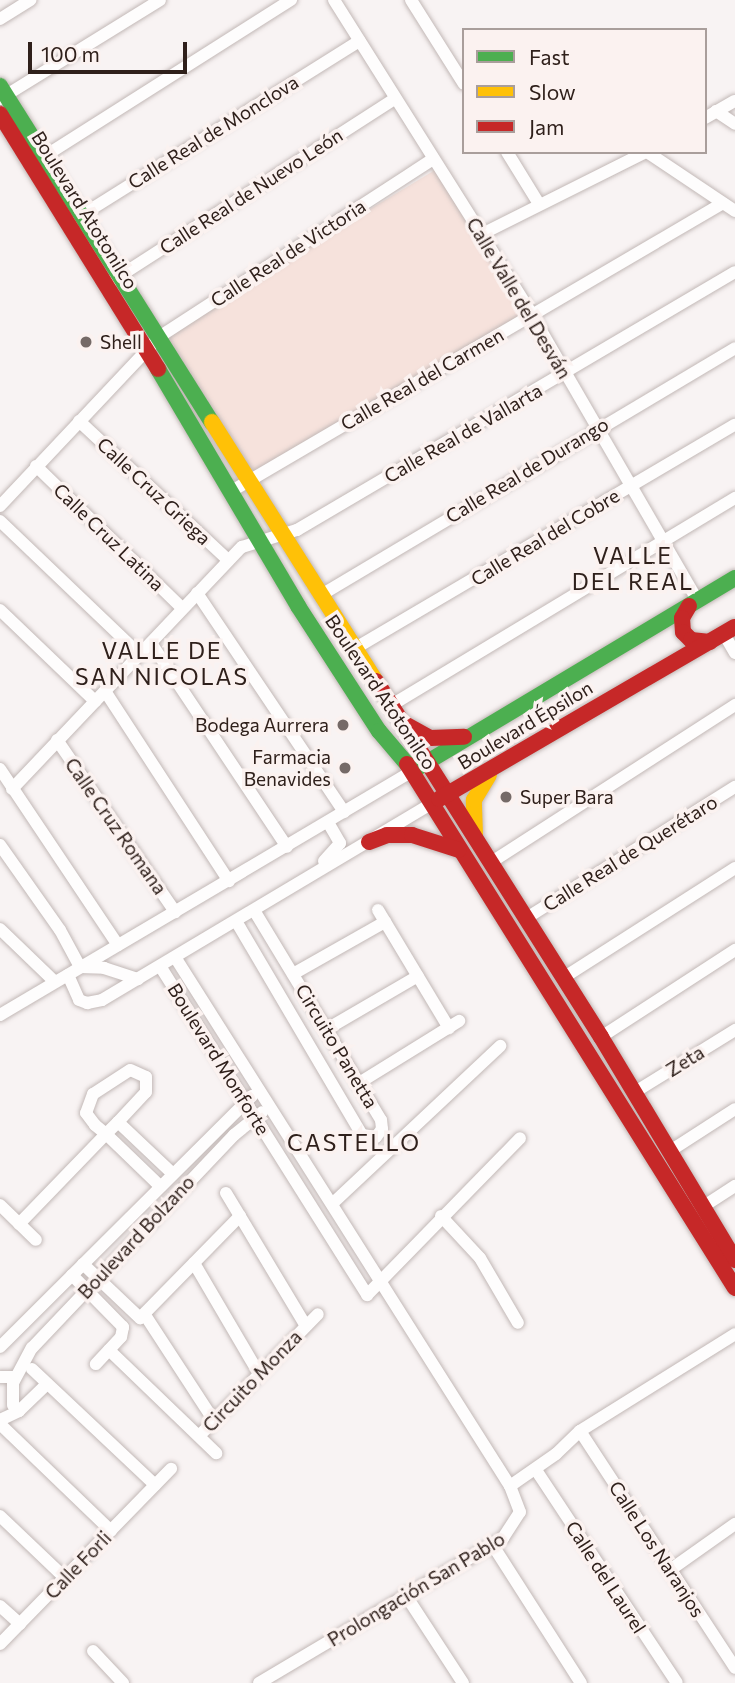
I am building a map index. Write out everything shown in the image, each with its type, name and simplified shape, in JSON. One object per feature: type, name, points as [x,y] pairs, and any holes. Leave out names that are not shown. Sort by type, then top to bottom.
[{"type":"street","points":[[0,19],[30,0]]},
{"type":"street","points":[[2,94],[160,0]]},
{"type":"street","points":[[38,161],[291,0]]},
{"type":"street","name":"Calle Valle del Desván","points":[[334,0],[394,99],[482,234],[663,541],[694,602]]},
{"type":"street","points":[[411,0],[462,81]]},
{"type":"street","name":"Calle Real de Monclova","points":[[74,220],[359,41]]},
{"type":"street","name":"Boulevard Atotonilco","points":[[2,94],[74,220],[113,280],[159,337],[635,1092],[704,1206],[732,1266],[735,1288]]},
{"type":"street","name":"Calle Real de Nuevo León","points":[[113,280],[394,99]]},
{"type":"street","points":[[711,114],[735,101]]},
{"type":"street","points":[[711,114],[735,124]]},
{"type":"street","name":"Boulevard Atotonilco","points":[[1,120],[38,161]]},
{"type":"street","points":[[508,154],[540,204]]},
{"type":"street","points":[[482,234],[642,154]]},
{"type":"street","points":[[649,154],[735,211]]},
{"type":"street","name":"Calle Real de Victoria","points":[[0,506],[159,337],[433,159]]},
{"type":"street","name":"Calle Real del Carmen","points":[[230,492],[723,203]]},
{"type":"street","name":"Calle Real de Vallarta","points":[[258,540],[284,536],[735,272]]},
{"type":"street","name":"Boulevard Atotonilco","points":[[113,280],[147,352],[258,540],[379,730],[411,772],[459,850],[732,1266]]},
{"type":"street","name":"Calle Real de Durango","points":[[321,595],[735,348]]},
{"type":"street","name":"Calle Cruz Griega","points":[[79,421],[228,560]]},
{"type":"street","name":"Calle Real del Cobre","points":[[355,649],[735,425]]},
{"type":"street","name":"Calle Cruz Latina","points":[[36,466],[182,608]]},
{"type":"street","points":[[470,736],[430,738],[394,712],[735,498]]},
{"type":"street","points":[[0,521],[140,655]]},
{"type":"street","points":[[12,789],[228,560],[258,540]]},
{"type":"street","name":"Boulevard Épsilon","points":[[0,1015],[735,578]]},
{"type":"street","points":[[197,593],[344,812]]},
{"type":"street","points":[[694,602],[682,618],[683,632],[691,640],[723,634],[735,653]]},
{"type":"street","points":[[0,610],[95,701]]},
{"type":"street","name":"Boulevard Épsilon","points":[[68,975],[77,998],[87,1003],[102,1000],[723,634]]},
{"type":"street","points":[[151,643],[287,846]]},
{"type":"street","points":[[105,691],[229,881]]},
{"type":"street","points":[[490,863],[735,705]]},
{"type":"street","name":"Calle Cruz Romana","points":[[57,740],[175,912]]},
{"type":"street","points":[[480,847],[472,812],[478,790],[495,768]]},
{"type":"street","points":[[0,769],[118,945]]},
{"type":"street","name":"Calle Real de Querétaro","points":[[525,919],[735,787]]},
{"type":"street","name":"Boulevard Épsilon","points":[[259,907],[277,889],[336,852],[339,838],[328,822]]},
{"type":"street","points":[[369,842],[387,835],[412,835],[459,850]]},
{"type":"street","points":[[0,845],[54,921],[80,967],[104,968],[138,979]]},
{"type":"street","points":[[563,978],[735,868]]},
{"type":"street","name":"Circuito Panetta","points":[[236,921],[362,1135],[374,1138],[383,1125],[293,974],[259,907]]},
{"type":"street","points":[[359,1083],[454,1024],[418,976],[378,910]]},
{"type":"street","points":[[293,974],[385,922]]},
{"type":"street","points":[[0,929],[55,982]]},
{"type":"street","points":[[601,1037],[735,950]]},
{"type":"street","name":"Boulevard Monforte","points":[[160,966],[367,1295],[384,1282],[258,1092],[175,957]]},
{"type":"street","points":[[327,1029],[418,976]]},
{"type":"street","name":"Zeta","points":[[635,1092],[735,1030]]},
{"type":"street","points":[[332,1204],[500,1046]]},
{"type":"street","points":[[19,1224],[106,1135],[146,1092],[148,1082],[142,1073],[130,1070],[90,1098],[86,1113],[106,1135],[159,1185]]},
{"type":"street","name":"Boulevard Bolzano","points":[[0,1347],[159,1185],[245,1101],[258,1092]]},
{"type":"street","name":"Boulevard Bolzano","points":[[15,1377],[32,1348],[86,1290],[256,1117],[269,1108]]},
{"type":"street","points":[[670,1151],[735,1109]]},
{"type":"street","points":[[118,1122],[172,1173]]},
{"type":"street","points":[[384,1282],[440,1216],[520,1138]]},
{"type":"street","points":[[704,1206],[735,1186]]},
{"type":"street","name":"Circuito Monza","points":[[226,1193],[306,1326]]},
{"type":"street","points":[[0,1205],[36,1240]]},
{"type":"street","points":[[83,1264],[135,1317],[145,1314],[240,1216]]},
{"type":"street","points":[[440,1216],[480,1258],[518,1323]]},
{"type":"street","points":[[194,1264],[259,1374]]},
{"type":"street","points":[[72,1275],[123,1327],[121,1337],[96,1364]]},
{"type":"street","name":"Prolongación San Pablo","points":[[258,1683],[492,1544],[518,1522],[520,1503],[384,1282]]},
{"type":"street","points":[[145,1314],[214,1421]]},
{"type":"street","name":"Circuito Monza","points":[[199,1436],[318,1314]]},
{"type":"street","points":[[510,1486],[536,1470],[580,1431],[735,1334]]},
{"type":"street","name":"Circuito Monza","points":[[108,1350],[216,1453]]},
{"type":"street","points":[[32,1369],[155,1485]]},
{"type":"street","points":[[0,1377],[15,1377],[12,1396],[19,1411]]},
{"type":"street","points":[[47,1384],[19,1411],[0,1422],[111,1531]]},
{"type":"street","name":"Calle Los Naranjos","points":[[580,1431],[735,1668]]},
{"type":"street","name":"Calle Forli","points":[[0,1644],[171,1469]]},
{"type":"street","name":"Calle del Laurel","points":[[536,1470],[677,1683]]},
{"type":"street","points":[[0,1516],[65,1578]]},
{"type":"street","points":[[670,1570],[735,1524]]},
{"type":"street","points":[[492,1544],[581,1683]]},
{"type":"street","points":[[405,1594],[463,1683]]},
{"type":"street","points":[[0,1606],[20,1624]]},
{"type":"street","points":[[93,1651],[123,1683]]},
{"type":"shaded area","points":[[435,170],[523,317],[253,479],[165,332]]},
{"type":"traffic: fast","points":[[0,86],[212,422]]},
{"type":"traffic: fast","points":[[158,369],[298,606],[379,731],[407,764]]},
{"type":"traffic: fast","points":[[419,767],[735,578]]},
{"type":"traffic: slow","points":[[212,422],[376,681]]},
{"type":"traffic: slow","points":[[475,835],[474,800],[489,775]]},
{"type":"traffic: jam","points":[[0,114],[158,369]]},
{"type":"traffic: jam","points":[[689,606],[682,618],[683,632],[691,640],[710,642]]},
{"type":"traffic: jam","points":[[439,799],[735,627]]},
{"type":"traffic: jam","points":[[376,681],[601,1037],[735,1260]]},
{"type":"traffic: jam","points":[[403,723],[430,738],[464,737]]},
{"type":"traffic: jam","points":[[407,764],[735,1288]]},
{"type":"traffic: jam","points":[[369,842],[387,835],[412,835],[459,850]]},
{"type":"place","name":"Shell","points":[[86,342]]},
{"type":"place","name":"Bodega Aurrera","points":[[343,725]]},
{"type":"place","name":"Farmacia Benavides","points":[[345,768]]},
{"type":"place","name":"Super Bara","points":[[506,797]]},
{"type":"district","name":"VALLE DEL REAL","points":[[633,568]]},
{"type":"district","name":"VALLE DE SAN NICOLAS","points":[[162,663]]},
{"type":"district","name":"CASTELLO","points":[[354,1142]]}]
